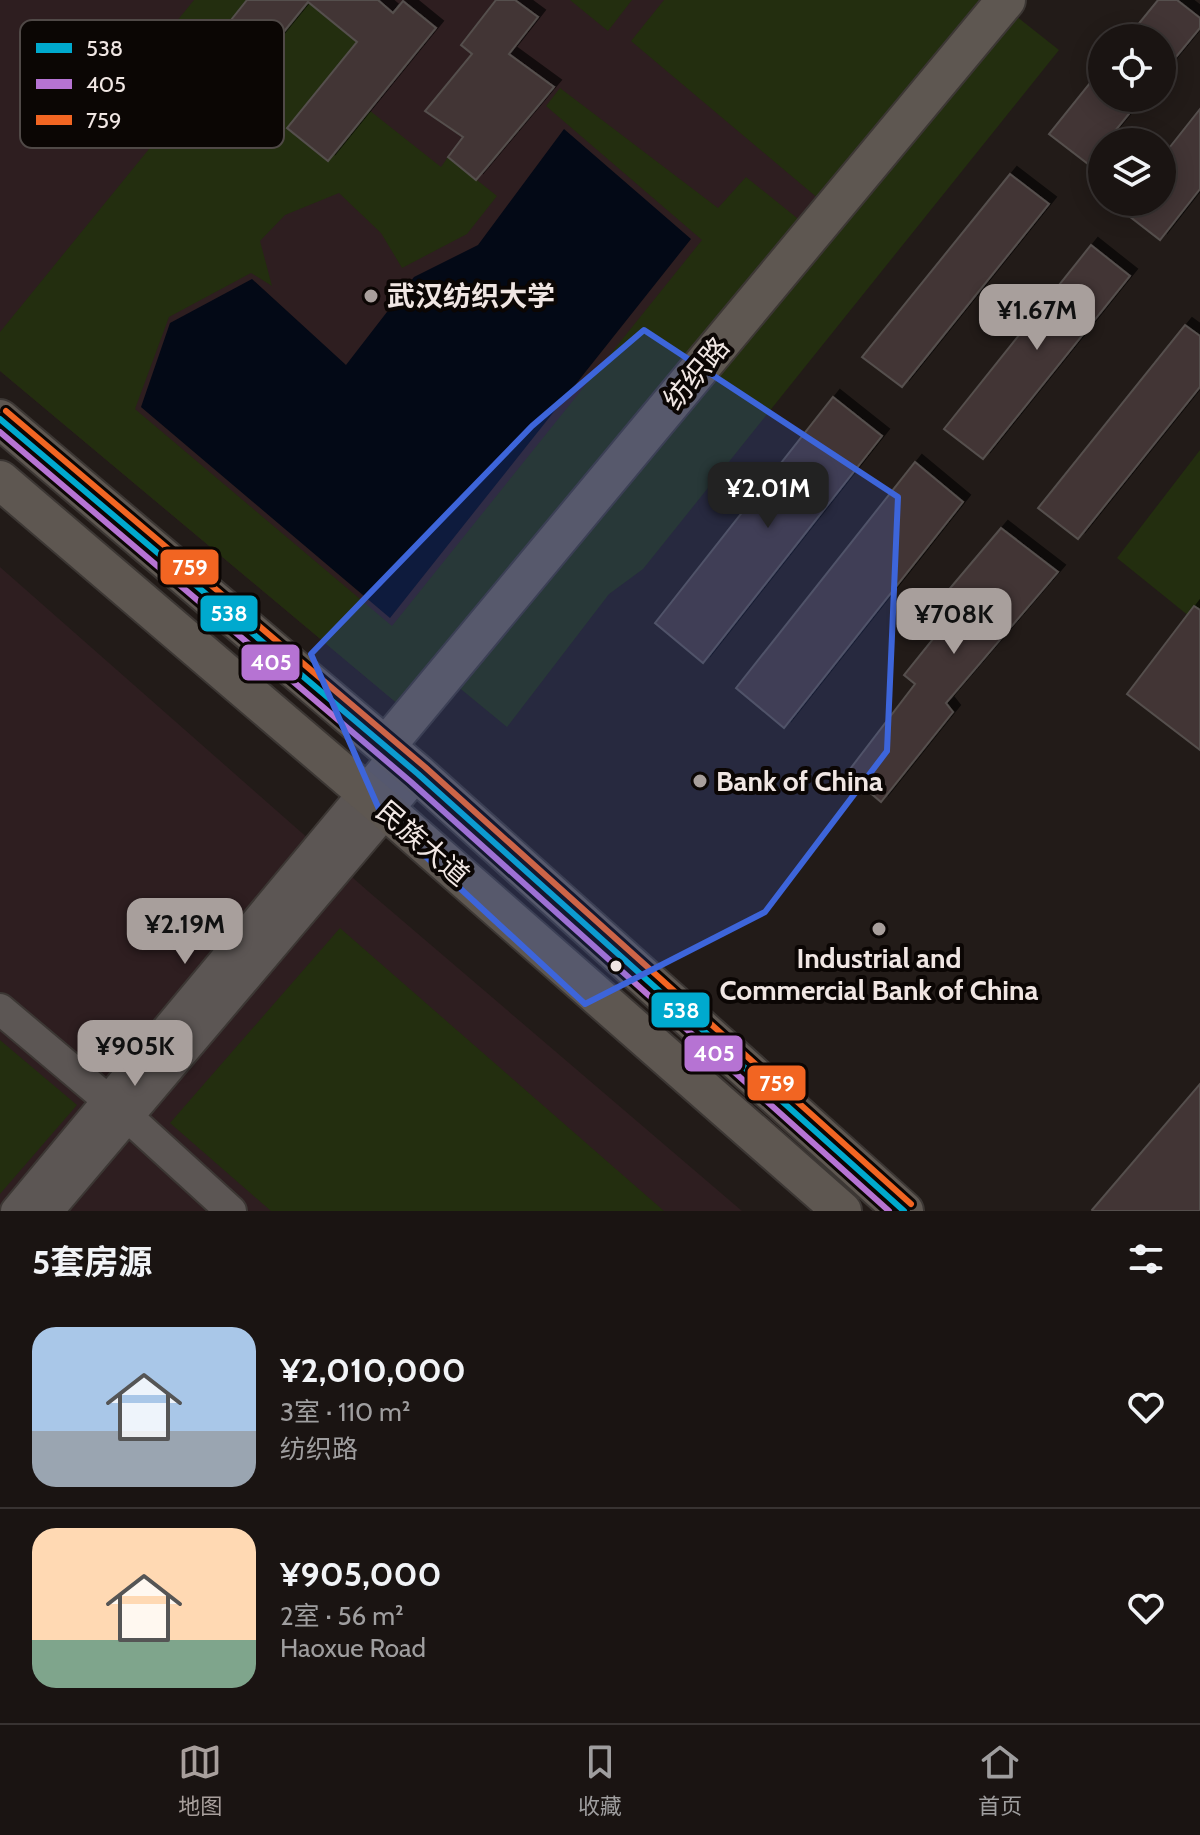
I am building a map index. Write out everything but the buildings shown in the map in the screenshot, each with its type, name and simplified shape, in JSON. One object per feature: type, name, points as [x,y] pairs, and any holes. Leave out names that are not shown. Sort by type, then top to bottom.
[{"type":"main road","name":"纺织路","points":[[400,758],[1006,0]]},
{"type":"main road","name":"民族大道","points":[[0,419],[400,758],[904,1211]]},
{"type":"main road","name":"民族大道","points":[[0,480],[376,802],[842,1211]]},
{"type":"street","points":[[16,1211],[118,1108],[376,802],[400,758]]},
{"type":"street","points":[[0,1009],[118,1108],[231,1211]]},
{"type":"street","points":[[48,1211],[118,1108]]},
{"type":"highlighted area","points":[[644,330],[898,497],[887,751],[765,912],[585,1004],[382,816],[311,654],[532,426]]},
{"type":"shaded area","name":"武汉纺织大学","points":[[0,0],[982,0],[405,710],[0,371]]},
{"type":"shaded area","points":[[564,129],[691,239],[390,618],[141,407],[170,323],[252,279],[346,365],[414,277],[478,245]]},
{"type":"shaded area","points":[[0,567],[369,892],[742,1211],[0,1211]]},
{"type":"green space","points":[[194,0],[247,0],[231,20],[178,20]]},
{"type":"green space","points":[[570,0],[632,0],[608,31]]},
{"type":"green space","points":[[664,0],[982,0],[820,200],[631,41]]},
{"type":"green space","points":[[308,2],[357,42],[288,128],[328,161],[369,110],[441,167],[448,157],[497,196],[467,234],[402,268],[381,233],[339,193],[285,215],[260,241],[272,286],[251,273],[169,317],[135,409],[392,626],[702,240],[546,106],[560,88],[718,208],[746,177],[802,222],[405,710],[0,371],[0,332],[150,148],[284,148],[284,32]]},
{"type":"green space","points":[[1002,5],[1059,50],[643,569],[609,594],[507,727],[445,676]]},
{"type":"green space","points":[[1200,450],[1200,625],[1117,558]]},
{"type":"green space","points":[[340,928],[664,1211],[271,1211],[170,1123]]},
{"type":"green space","points":[[0,1040],[77,1105],[0,1194]]},
{"type":"transit line","name":"759","points":[[6,411],[425,767],[911,1204]]},
{"type":"transit line","name":"538","points":[[0,419],[418,774],[904,1211]]},
{"type":"transit line","name":"405","points":[[0,432],[411,782],[889,1211]]},
{"type":"place","name":"武汉纺织大学","points":[[371,296]]},
{"type":"place","name":"Bank of China","points":[[700,781]]},
{"type":"place","name":"Industrial and Commercial Bank of China","points":[[879,929]]}]
